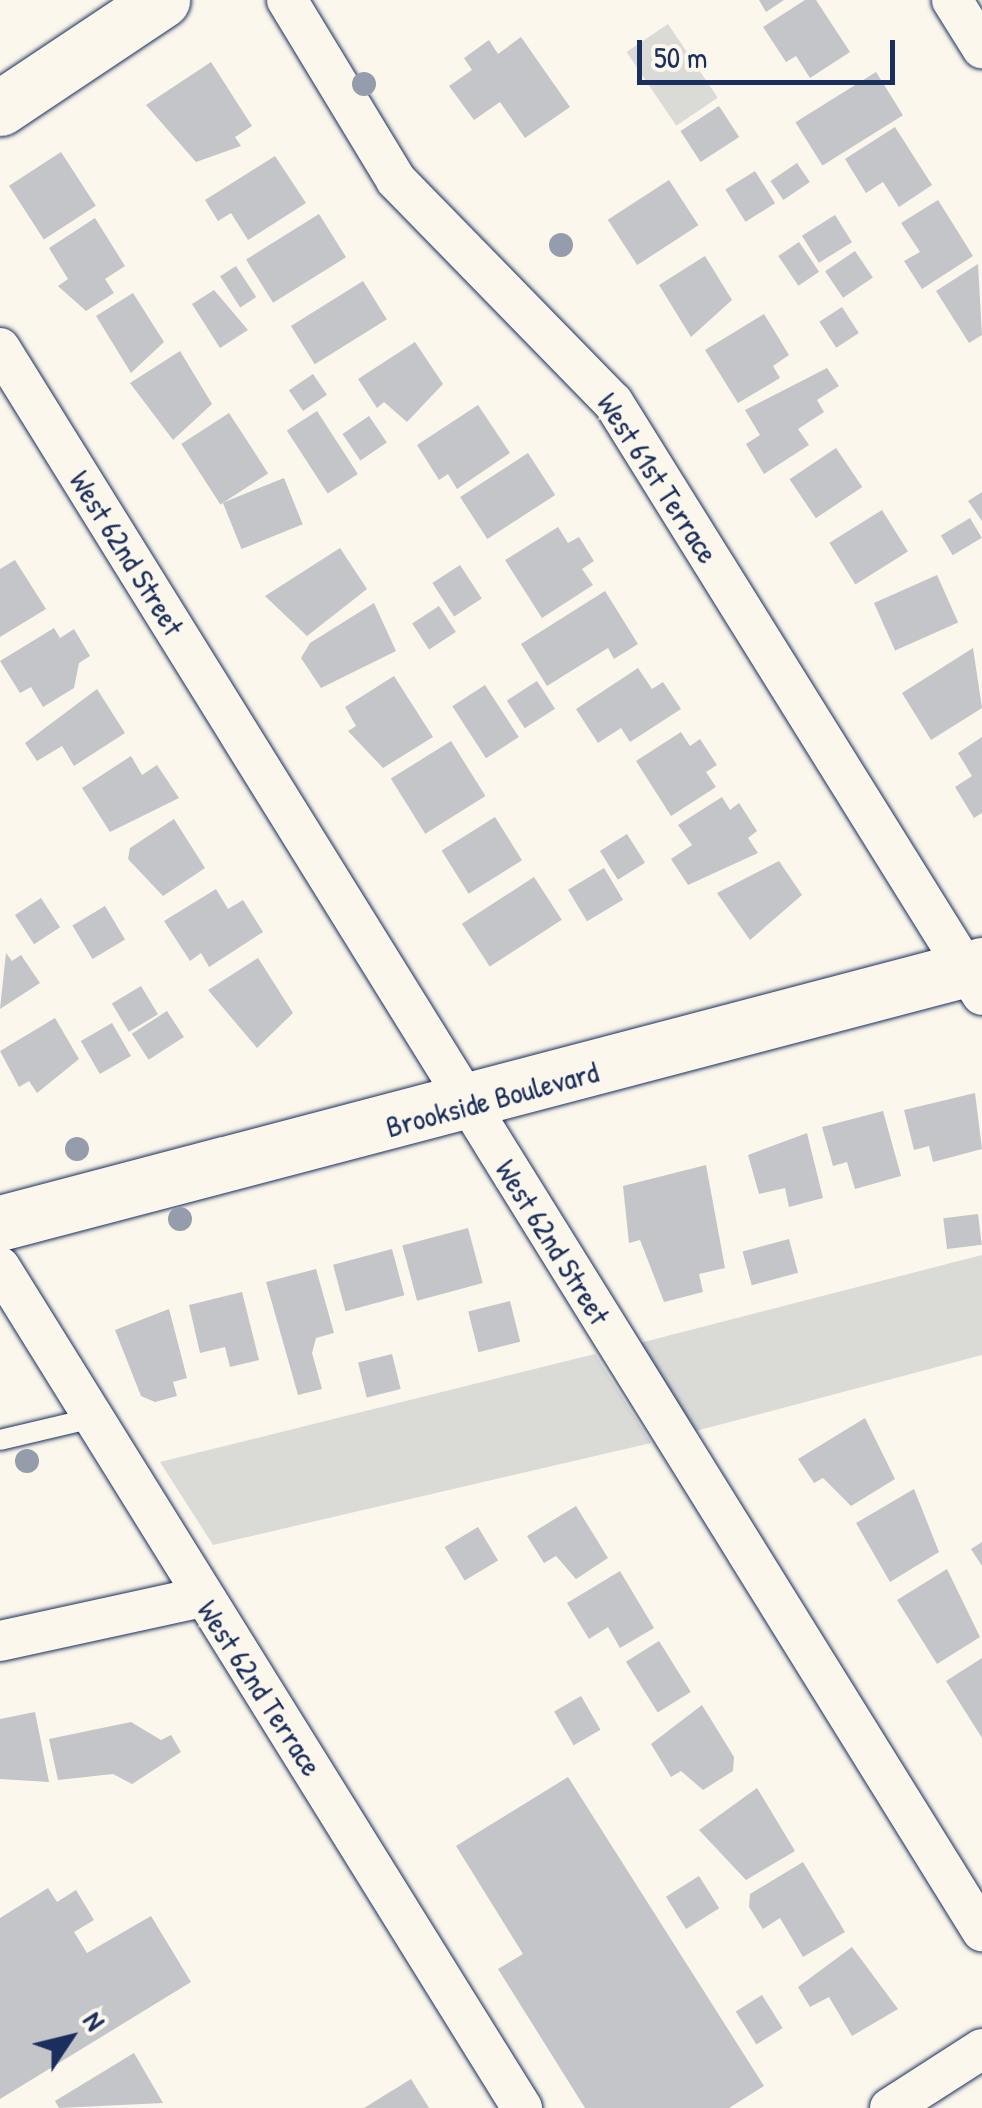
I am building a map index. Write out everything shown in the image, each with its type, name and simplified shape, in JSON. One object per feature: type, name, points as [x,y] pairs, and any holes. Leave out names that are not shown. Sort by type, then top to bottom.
[{"type":"main road","points":[[0,108],[162,0]]},
{"type":"main road","name":"Brookside Boulevard","points":[[0,1223],[977,976]]},
{"type":"street","name":"West 61st Terrace","points":[[287,0],[396,180],[613,402],[977,976]]},
{"type":"street","points":[[952,0],[982,48]]},
{"type":"street","name":"West 62nd Street","points":[[0,348],[982,1931]]},
{"type":"street","name":"West 62nd Terrace","points":[[0,1266],[89,1420],[522,2108]]},
{"type":"street","points":[[0,1641],[201,1597]]},
{"type":"street","points":[[890,2108],[976,2066]]},
{"type":"lane","points":[[0,1440],[89,1420]]},
{"type":"shaded area","points":[[668,24],[718,98],[676,126],[627,52]]},
{"type":"shaded area","points":[[982,1255],[982,1355],[692,1432],[636,1344]]},
{"type":"shaded area","points":[[595,1354],[651,1443],[213,1545],[160,1462]]},
{"type":"building","points":[[759,0],[784,0],[766,12]]},
{"type":"building","points":[[805,0],[816,0],[850,52],[810,78],[796,56],[786,62],[763,27]]},
{"type":"building","points":[[521,37],[570,107],[525,138],[500,102],[474,120],[449,86],[472,70],[464,58],[489,40],[498,54]]},
{"type":"building","points":[[211,62],[252,126],[235,137],[241,146],[196,162],[146,105]]},
{"type":"building","points":[[876,72],[903,115],[822,166],[795,122]]},
{"type":"building","points":[[719,106],[739,137],[701,162],[680,131]]},
{"type":"building","points":[[895,127],[932,185],[899,207],[883,182],[866,193],[845,159]]},
{"type":"building","points":[[61,152],[96,206],[44,239],[9,186]]},
{"type":"building","points":[[275,156],[306,203],[248,240],[231,213],[218,221],[205,200]]},
{"type":"building","points":[[797,163],[810,182],[783,200],[770,181]]},
{"type":"building","points":[[755,171],[775,203],[745,222],[725,190]]},
{"type":"building","points":[[669,180],[698,225],[637,265],[608,220]]},
{"type":"building","points":[[938,200],[973,256],[922,289],[904,261],[920,252],[901,223]]},
{"type":"building","points":[[319,214],[346,257],[273,303],[246,260]]},
{"type":"building","points":[[835,215],[852,242],[819,263],[802,236]]},
{"type":"building","points":[[95,218],[125,266],[105,279],[114,293],[86,311],[58,286],[68,279],[49,248]]},
{"type":"building","points":[[799,242],[819,272],[798,286],[778,256]]},
{"type":"building","points":[[855,251],[873,278],[843,298],[825,271]]},
{"type":"building","points":[[705,256],[732,300],[691,337],[659,285]]},
{"type":"building","points":[[978,264],[982,335],[969,343],[936,291]]},
{"type":"building","points":[[236,266],[256,297],[240,307],[220,276]]},
{"type":"building","points":[[363,281],[387,319],[315,364],[291,326]]},
{"type":"building","points":[[214,290],[248,330],[220,348],[192,304]]},
{"type":"building","points":[[133,293],[164,342],[131,373],[96,316]]},
{"type":"building","points":[[842,307],[859,333],[836,348],[819,322]]},
{"type":"building","points":[[764,314],[789,355],[773,366],[780,378],[738,403],[705,350]]},
{"type":"building","points":[[415,342],[443,384],[407,422],[384,402],[377,408],[358,379]]},
{"type":"building","points":[[180,351],[212,404],[173,440],[130,383]]},
{"type":"building","points":[[827,368],[839,386],[817,400],[824,412],[798,429],[809,445],[764,474],[746,444],[760,435],[745,410]]},
{"type":"building","points":[[313,374],[327,395],[303,411],[289,390]]},
{"type":"building","points":[[478,405],[510,453],[457,489],[448,474],[439,480],[417,445]]},
{"type":"building","points":[[317,411],[358,474],[328,494],[287,431]]},
{"type":"building","points":[[229,413],[268,473],[220,504],[181,444]]},
{"type":"building","points":[[369,416],[387,443],[360,460],[342,434]]},
{"type":"building","points":[[836,448],[862,487],[816,518],[790,479]]},
{"type":"building","points":[[528,453],[555,495],[487,539],[460,497]]},
{"type":"building","points":[[284,478],[303,524],[242,549],[223,503]]},
{"type":"building","points":[[982,492],[982,521],[968,501]]},
{"type":"building","points":[[882,510],[908,552],[855,584],[829,543]]},
{"type":"building","points":[[970,518],[982,538],[953,555],[941,536]]},
{"type":"building","points":[[558,527],[568,543],[579,537],[594,561],[582,569],[593,585],[542,618],[505,560]]},
{"type":"building","points":[[340,548],[367,589],[307,636],[265,596]]},
{"type":"building","points":[[15,560],[46,609],[0,637],[0,569]]},
{"type":"building","points":[[460,565],[482,599],[454,617],[432,583]]},
{"type":"building","points":[[937,575],[958,623],[895,651],[874,603]]},
{"type":"building","points":[[605,591],[638,644],[614,659],[608,648],[547,686],[521,644]]},
{"type":"building","points":[[374,603],[396,651],[321,688],[301,658],[310,643]]},
{"type":"building","points":[[439,606],[456,632],[429,649],[412,623]]},
{"type":"building","points":[[54,628],[60,638],[74,629],[90,656],[79,663],[74,688],[43,707],[31,687],[20,693],[0,661]]},
{"type":"building","points":[[973,648],[982,708],[931,740],[902,693]]},
{"type":"building","points":[[638,668],[652,689],[663,682],[681,709],[630,742],[621,728],[598,743],[576,709]]},
{"type":"building","points":[[394,676],[433,737],[383,768],[348,731],[356,726],[345,707]]},
{"type":"building","points":[[537,681],[555,709],[525,728],[507,701]]},
{"type":"building","points":[[485,685],[519,737],[486,758],[452,706]]},
{"type":"building","points":[[97,689],[125,733],[74,766],[62,746],[37,761],[25,743]]},
{"type":"building","points":[[681,732],[690,746],[700,739],[717,765],[706,772],[716,787],[671,816],[636,761]]},
{"type":"building","points":[[982,737],[982,813],[974,818],[955,787],[972,776],[958,753]]},
{"type":"building","points":[[451,741],[485,796],[425,834],[391,779]]},
{"type":"building","points":[[131,756],[142,775],[157,765],[179,798],[110,832],[82,788]]},
{"type":"building","points":[[722,797],[730,810],[739,803],[757,831],[748,838],[758,853],[688,885],[671,859],[692,845],[678,825]]},
{"type":"building","points":[[495,817],[522,860],[469,894],[442,850]]},
{"type":"building","points":[[174,819],[205,868],[163,896],[128,859],[130,848]]},
{"type":"building","points":[[627,834],[645,863],[618,880],[600,851]]},
{"type":"building","points":[[779,861],[802,895],[750,940],[717,893]]},
{"type":"building","points":[[604,868],[623,900],[587,921],[568,890]]},
{"type":"building","points":[[534,877],[562,920],[490,967],[462,924]]},
{"type":"building","points":[[216,889],[228,909],[243,900],[263,932],[209,967],[201,953],[190,961],[164,921]]},
{"type":"building","points":[[41,898],[60,927],[34,944],[15,915]]},
{"type":"building","points":[[105,906],[125,939],[93,959],[72,926]]},
{"type":"building","points":[[6,953],[12,961],[21,955],[40,983],[0,1009]]},
{"type":"building","points":[[258,958],[293,1013],[257,1048],[208,990]]},
{"type":"building","points":[[141,986],[158,1014],[129,1032],[112,1004]]},
{"type":"building","points":[[167,1011],[184,1037],[149,1060],[132,1034]]},
{"type":"building","points":[[55,1018],[79,1059],[37,1093],[29,1081],[19,1087],[0,1051]]},
{"type":"building","points":[[112,1023],[131,1056],[100,1074],[81,1041]]},
{"type":"building","points":[[975,1093],[982,1149],[933,1162],[929,1146],[914,1150],[904,1110]]},
{"type":"building","points":[[883,1111],[901,1176],[855,1189],[847,1162],[833,1166],[822,1127]]},
{"type":"building","points":[[807,1133],[823,1198],[789,1207],[785,1188],[759,1194],[748,1155]]},
{"type":"building","points":[[706,1165],[725,1268],[699,1274],[703,1292],[664,1302],[640,1240],[629,1243],[623,1186]]},
{"type":"building","points":[[978,1214],[982,1245],[947,1249],[943,1218]]},
{"type":"building","points":[[468,1228],[483,1283],[417,1301],[402,1246]]},
{"type":"building","points":[[789,1239],[798,1273],[752,1285],[743,1251]]},
{"type":"building","points":[[392,1249],[404,1295],[346,1311],[333,1265]]},
{"type":"building","points":[[316,1269],[334,1333],[316,1338],[312,1353],[322,1389],[298,1395],[266,1282]]},
{"type":"building","points":[[242,1292],[259,1360],[230,1367],[225,1347],[200,1353],[189,1305]]},
{"type":"building","points":[[510,1301],[520,1342],[478,1352],[468,1311]]},
{"type":"building","points":[[169,1309],[187,1378],[173,1382],[177,1396],[155,1402],[141,1396],[115,1330]]},
{"type":"building","points":[[392,1354],[401,1389],[367,1397],[358,1362]]},
{"type":"building","points":[[865,1418],[895,1479],[851,1506],[823,1478],[814,1483],[798,1459]]},
{"type":"building","points":[[914,1489],[939,1552],[890,1582],[856,1523]]},
{"type":"building","points":[[576,1506],[608,1558],[576,1579],[556,1556],[544,1563],[527,1536]]},
{"type":"building","points":[[478,1527],[498,1560],[465,1581],[445,1547]]},
{"type":"building","points":[[982,1542],[982,1566],[971,1549]]},
{"type":"building","points":[[947,1569],[980,1637],[937,1664],[897,1600]]},
{"type":"building","points":[[620,1571],[654,1628],[620,1648],[608,1627],[589,1639],[567,1603]]},
{"type":"building","points":[[659,1641],[691,1692],[658,1713],[626,1662]]},
{"type":"building","points":[[982,1658],[982,1738],[946,1681]]},
{"type":"building","points":[[581,1696],[600,1730],[574,1745],[554,1712]]},
{"type":"building","points":[[702,1705],[734,1757],[733,1771],[703,1790],[681,1771],[671,1777],[651,1744]]},
{"type":"building","points":[[35,1712],[49,1782],[0,1779],[0,1719]]},
{"type":"building","points":[[131,1722],[161,1740],[171,1735],[181,1752],[132,1784],[113,1774],[58,1780],[49,1739]]},
{"type":"building","points":[[568,1777],[764,2086],[729,2108],[585,2108],[498,1969],[523,1954],[456,1846]]},
{"type":"building","points":[[757,1788],[795,1851],[746,1880],[699,1830]]},
{"type":"building","points":[[803,1862],[845,1932],[803,1957],[780,1918],[763,1929],[749,1907],[750,1894]]},
{"type":"building","points":[[699,1876],[719,1908],[686,1929],[666,1897]]},
{"type":"building","points":[[48,1888],[57,1902],[76,1890],[94,1920],[74,1932],[87,1953],[151,1916],[191,1982],[0,2099],[0,1918]]},
{"type":"building","points":[[852,1947],[898,2009],[852,2036],[829,1997],[810,2007],[798,1987]]},
{"type":"building","points":[[762,1995],[783,2028],[756,2045],[736,2011]]},
{"type":"building","points":[[134,2053],[163,2103],[59,2108],[55,2101]]},
{"type":"building","points":[[411,2079],[429,2108],[364,2108]]}]
